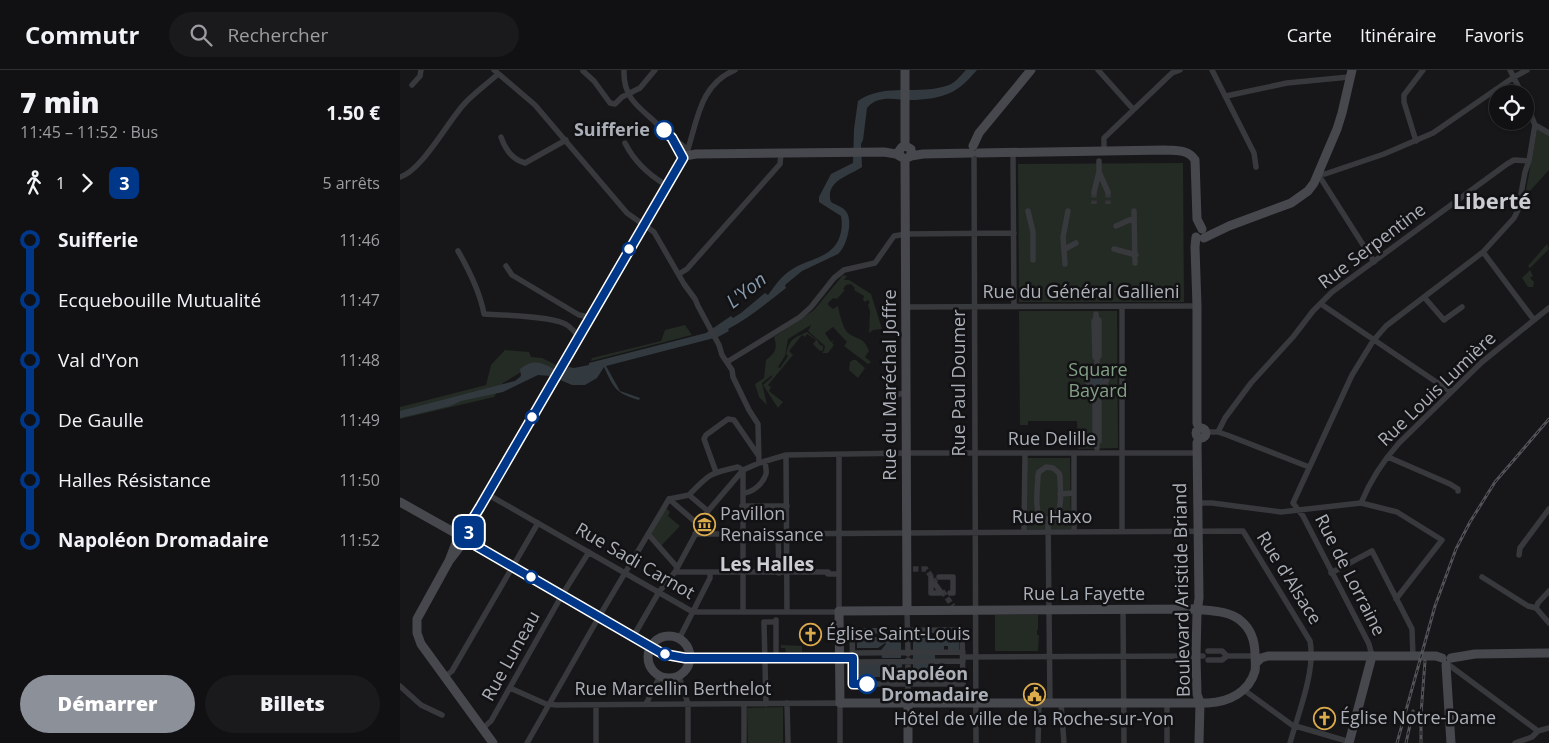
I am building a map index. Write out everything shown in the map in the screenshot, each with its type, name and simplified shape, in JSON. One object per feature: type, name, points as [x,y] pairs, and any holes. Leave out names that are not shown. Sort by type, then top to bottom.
[{"type":"main road","name":"Rue du Maréchal Joffre","points":[[906,70],[907,533],[910,568],[908,611]]},
{"type":"main road","points":[[975,150],[983,129],[1031,70]]},
{"type":"main road","points":[[1200,234],[1229,226],[1278,208],[1300,198],[1314,183],[1342,113],[1350,73]]},
{"type":"main road","points":[[493,743],[421,644],[416,625],[417,619],[472,520],[666,185],[687,154],[953,153],[975,150],[993,154],[1003,152],[1104,151]]},
{"type":"main road","name":"Boulevard Aristide Briand","points":[[1104,151],[1182,151],[1192,156],[1195,160],[1196,206],[1194,220],[1200,234],[1195,247],[1197,423],[1201,433],[1197,443],[1197,454],[1202,503],[1197,531],[1196,607],[1204,656],[1197,694],[1200,703],[1199,743]]},
{"type":"main road","points":[[400,502],[634,638],[670,656],[690,658],[840,658]]},
{"type":"main road","name":"Rue La Fayette","points":[[840,611],[908,611],[953,608],[975,611],[1123,610],[1204,606],[1219,608],[1233,615],[1246,626],[1254,640],[1255,656]]},
{"type":"main road","points":[[840,611],[840,703],[1216,703],[1229,699],[1244,690],[1252,680],[1255,656],[1436,656],[1447,661],[1475,654],[1549,653]]},
{"type":"main road","points":[[665,637],[679,639],[687,646],[690,658],[687,668],[679,676],[669,678],[660,676],[652,670],[648,661],[651,647],[657,640],[665,637]]},
{"type":"main road","points":[[1350,743],[1372,656]]},
{"type":"main road","points":[[1447,661],[1451,743]]},
{"type":"main road","points":[[908,703],[908,743]]},
{"type":"street","points":[[412,85],[420,76],[421,70]]},
{"type":"street","points":[[624,70],[623,82],[628,95],[687,154]]},
{"type":"street","points":[[583,71],[603,92],[610,103],[615,104],[640,88],[655,70]]},
{"type":"street","points":[[687,154],[691,133],[710,88],[725,74],[735,70]]},
{"type":"street","points":[[1098,70],[1133,109]]},
{"type":"street","points":[[1104,151],[1104,138],[1172,74],[1180,70]]},
{"type":"street","points":[[1212,70],[1254,154],[1256,166]]},
{"type":"street","points":[[1416,141],[1404,102],[1404,95],[1423,70]]},
{"type":"street","points":[[1510,70],[1518,85]]},
{"type":"street","points":[[1318,174],[1326,174],[1384,154],[1433,133],[1514,76],[1527,70]]},
{"type":"street","points":[[400,177],[405,176],[416,166],[466,102],[496,72],[536,106],[626,213],[654,232],[695,299],[749,410],[758,424],[758,456]]},
{"type":"street","points":[[1226,96],[1287,83],[1350,73]]},
{"type":"street","points":[[1298,511],[1294,503],[1309,467],[1352,375],[1373,341],[1386,326],[1483,252],[1514,218],[1518,210],[1525,172],[1529,162],[1535,125],[1549,133]]},
{"type":"street","points":[[678,145],[691,133]]},
{"type":"street","points":[[501,137],[504,145],[517,161],[525,163],[566,140]]},
{"type":"street","points":[[626,143],[628,150],[642,167],[666,185]]},
{"type":"street","points":[[678,145],[687,154]]},
{"type":"street","name":"Rue Paul Doumer","points":[[975,150],[976,743]]},
{"type":"street","points":[[1013,152],[1014,307]]},
{"type":"street","points":[[679,274],[687,269],[780,164],[781,154]]},
{"type":"street","name":"Rue Serpentine","points":[[1218,432],[1225,418],[1251,383],[1332,292],[1507,164],[1514,160],[1529,162]]},
{"type":"street","points":[[1094,192],[1099,172],[1099,161]]},
{"type":"street","points":[[1099,172],[1108,192]]},
{"type":"street","points":[[1318,174],[1374,262]]},
{"type":"street","points":[[1028,211],[1033,232],[1033,260]]},
{"type":"street","points":[[1065,264],[1063,237],[1068,211]]},
{"type":"street","points":[[1116,226],[1134,214],[1135,263]]},
{"type":"street","points":[[727,362],[800,317],[811,307],[834,278],[844,270],[875,263],[894,236],[906,234],[1014,233]]},
{"type":"street","points":[[1065,249],[1076,243]]},
{"type":"street","points":[[1114,249],[1136,255]]},
{"type":"street","points":[[458,251],[467,265],[482,303],[484,314],[558,321],[566,324],[579,336]]},
{"type":"street","points":[[1483,252],[1534,320]]},
{"type":"street","points":[[506,266],[512,275],[579,315],[590,317]]},
{"type":"street","points":[[1424,297],[1444,320],[1462,307]]},
{"type":"street","points":[[1321,304],[1450,392]]},
{"type":"street","name":"Rue du Général Gallieni","points":[[906,307],[1197,306]]},
{"type":"street","points":[[1122,307],[1122,531]]},
{"type":"street","name":"Rue Louis Lumière","points":[[1362,503],[1368,486],[1388,457],[1450,392],[1482,362],[1549,308]]},
{"type":"street","points":[[579,315],[585,325]]},
{"type":"street","points":[[1096,316],[1094,321],[1095,357],[1107,380],[1102,392],[1097,394]]},
{"type":"street","points":[[1097,363],[1092,368],[1087,381],[1093,392],[1097,394]]},
{"type":"street","points":[[887,404],[899,394],[907,393]]},
{"type":"street","points":[[1097,394],[1097,402],[1095,402],[1095,441],[1097,441],[1097,448]]},
{"type":"street","points":[[716,472],[705,442],[706,435],[726,420],[734,420],[762,462],[766,475],[750,492],[743,493]]},
{"type":"street","points":[[1201,433],[1218,432],[1309,467]]},
{"type":"street","points":[[750,445],[758,444]]},
{"type":"street","name":"Rue Delille","points":[[743,470],[786,455],[907,453],[1197,454]]},
{"type":"street","points":[[1024,454],[1024,532]]},
{"type":"street","points":[[1050,454],[1050,467]]},
{"type":"street","points":[[1074,454],[1074,532]]},
{"type":"street","points":[[786,455],[787,612]]},
{"type":"street","points":[[839,455],[840,611]]},
{"type":"street","points":[[1388,457],[1450,484],[1458,489],[1458,491]]},
{"type":"street","points":[[527,743],[669,499],[688,494],[710,474],[738,467],[743,470]]},
{"type":"street","points":[[1050,467],[1059,473],[1060,511],[1056,517],[1048,520],[1039,514],[1038,475],[1042,469],[1050,467]]},
{"type":"street","points":[[743,470],[743,611]]},
{"type":"street","points":[[634,638],[659,592],[676,569],[708,511],[743,470]]},
{"type":"street","points":[[1060,494],[1074,493]]},
{"type":"street","name":"Rue Sadi Carnot","points":[[487,494],[693,612],[840,611]]},
{"type":"street","points":[[688,494],[708,511]]},
{"type":"street","points":[[1024,496],[1038,496]]},
{"type":"street","points":[[669,499],[700,526]]},
{"type":"street","points":[[1202,503],[1282,512],[1362,503],[1397,512],[1442,540],[1396,599]]},
{"type":"street","points":[[742,506],[786,506]]},
{"type":"street","points":[[1519,554],[1520,548],[1549,509]]},
{"type":"street","name":"Rue de Lorraine","points":[[1298,511],[1303,516],[1369,644],[1372,656]]},
{"type":"street","points":[[1048,520],[1050,703]]},
{"type":"street","points":[[445,677],[452,671],[538,523]]},
{"type":"street","name":"Rue Haxo","points":[[695,534],[1197,531]]},
{"type":"street","name":"Rue d'Alsace","points":[[1197,531],[1243,531],[1309,638],[1312,656]]},
{"type":"street","points":[[648,534],[676,569],[710,573],[779,573],[820,570],[839,574]]},
{"type":"street","points":[[778,534],[779,573]]},
{"type":"street","points":[[1331,572],[1372,551],[1412,629],[1416,656]]},
{"type":"street","name":"Rue Luneau","points":[[482,728],[490,723],[588,552]]},
{"type":"street","points":[[679,639],[710,578],[710,573]]},
{"type":"street","points":[[939,577],[953,577],[953,593],[950,593]]},
{"type":"street","points":[[931,578],[931,593],[941,592],[935,584]]},
{"type":"street","points":[[1482,578],[1528,606],[1536,608],[1549,623]]},
{"type":"street","points":[[1536,608],[1549,591]]},
{"type":"street","points":[[1123,610],[1124,743]]},
{"type":"street","points":[[764,611],[766,704]]},
{"type":"street","points":[[908,611],[908,703]]},
{"type":"street","points":[[776,612],[776,658]]},
{"type":"street","points":[[764,622],[776,622]]},
{"type":"street","points":[[908,630],[962,630],[963,684],[853,684],[852,631],[908,630]]},
{"type":"street","points":[[853,657],[1204,656],[1222,651],[1227,656],[1255,656]]},
{"type":"street","points":[[908,657],[917,652],[932,652],[963,657]]},
{"type":"street","points":[[840,658],[884,653],[899,653],[908,657]]},
{"type":"street","points":[[1290,743],[1309,676],[1312,656]]},
{"type":"street","points":[[1447,661],[1538,731]]},
{"type":"street","points":[[646,704],[660,676]]},
{"type":"street","points":[[679,676],[688,704],[688,743]]},
{"type":"street","points":[[400,686],[421,705],[442,715]]},
{"type":"street","name":"Rue Marcellin Berthelot","points":[[510,688],[549,704],[840,703]]},
{"type":"street","points":[[1244,690],[1295,726],[1350,743]]},
{"type":"street","points":[[1167,702],[1167,743]]},
{"type":"street","points":[[786,703],[788,743]]},
{"type":"street","points":[[840,703],[840,743]]},
{"type":"street","points":[[1038,743],[1039,703]]},
{"type":"street","points":[[1061,703],[1064,743]]},
{"type":"street","points":[[744,704],[744,743]]},
{"type":"street","points":[[596,705],[596,743]]},
{"type":"street","points":[[1515,743],[1535,735],[1538,731],[1549,728]]},
{"type":"green space","points":[[1541,129],[1549,134],[1549,170],[1529,192],[1526,190],[1537,130]]},
{"type":"green space","points":[[1183,163],[1184,302],[1019,302],[1018,164]]},
{"type":"green space","points":[[1547,244],[1549,249],[1530,268],[1528,266]]},
{"type":"green space","points":[[1530,270],[1533,276],[1530,278],[1534,282],[1533,287],[1528,287],[1522,278]]},
{"type":"green space","points":[[843,275],[847,276],[844,280],[849,280],[871,294],[882,329],[873,330],[869,333],[870,311],[868,305],[870,302],[867,300],[865,302],[863,300],[864,296],[854,290],[855,288],[851,284],[846,285],[843,289],[845,290],[837,299],[833,298],[828,305],[833,309],[838,306],[846,331],[865,343],[869,351],[865,357],[871,362],[868,364],[844,346],[847,342],[833,327],[825,333],[831,342],[834,340],[832,343],[834,345],[828,353],[823,353],[825,346],[808,331],[811,325],[788,339],[785,356],[778,367],[780,368],[788,356],[786,354],[791,342],[796,337],[807,332],[823,346],[823,350],[820,351],[813,344],[816,340],[807,334],[805,337],[802,335],[789,351],[793,355],[768,385],[771,387],[769,391],[783,402],[778,408],[763,385],[772,375],[762,383],[767,405],[759,397],[755,384],[764,378],[766,360],[774,353],[776,348],[774,337],[814,310]]},
{"type":"green space","name":"Square Bayard","points":[[1019,311],[1117,311],[1118,448],[1078,449],[1077,421],[1028,421],[1028,425],[1020,425]]},
{"type":"green space","points":[[685,325],[692,335],[591,361],[592,358],[661,341],[665,330]]},
{"type":"green space","points":[[505,350],[529,352],[531,357],[542,358],[556,365],[553,371],[526,369],[503,383],[494,397],[400,419],[400,407],[486,385],[491,365]]},
{"type":"green space","points":[[856,360],[865,368],[858,378],[849,370],[850,362]]},
{"type":"green space","points":[[1027,458],[1070,458],[1071,529],[1027,529]]},
{"type":"green space","points":[[666,508],[670,512],[668,516],[680,526],[661,546],[650,535]]},
{"type":"green space","points":[[995,615],[1038,615],[1038,651],[995,651]]},
{"type":"green space","points":[[781,645],[802,646],[802,652],[786,652],[785,648],[781,648]]},
{"type":"green space","points":[[783,707],[783,743],[748,743],[747,708]]},
{"type":"shaded area","points":[[966,70],[977,70],[961,86],[950,93],[921,100],[882,99],[867,108],[861,144],[862,167],[840,180],[831,189],[831,202],[844,210],[849,217],[848,235],[844,246],[838,254],[802,271],[785,285],[786,288],[772,299],[718,337],[606,366],[620,391],[640,398],[639,400],[620,392],[613,385],[604,367],[597,378],[585,385],[572,385],[551,376],[538,375],[503,392],[461,401],[450,406],[400,418],[400,411],[515,381],[521,376],[520,369],[531,363],[541,363],[562,374],[569,367],[589,365],[589,363],[706,333],[731,316],[733,318],[765,293],[768,295],[788,272],[827,253],[838,241],[842,224],[841,216],[819,202],[819,197],[831,174],[853,163],[854,129],[858,101],[868,95],[891,90],[938,88],[949,85],[956,81]]},
{"type":"shaded area","points":[[1098,368],[1104,378],[1102,388],[1096,392],[1089,380],[1093,372]]},
{"type":"shaded area","points":[[857,637],[901,637],[901,658],[882,658],[881,650],[885,643],[878,648],[857,648]]},
{"type":"shaded area","points":[[913,637],[952,637],[956,641],[959,637],[959,651],[948,651],[948,646],[944,646],[944,651],[935,654],[935,660],[913,660]]},
{"type":"shaded area","points":[[902,662],[902,677],[857,677],[857,663]]},
{"type":"shaded area","points":[[913,662],[935,662],[935,667],[927,667],[928,669],[935,669],[935,677],[913,677]]},
{"type":"tunnel","points":[[1094,192],[1094,204]]},
{"type":"tunnel","points":[[1108,192],[1108,204]]},
{"type":"tunnel","points":[[913,569],[926,569],[936,583]]},
{"type":"tunnel","points":[[942,591],[953,606]]},
{"type":"railway","points":[[1397,743],[1435,606],[1456,549],[1495,482],[1549,419]]},
{"type":"railway","points":[[1421,743],[1425,661]]},
{"type":"railway","points":[[1406,743],[1413,711]]},
{"type":"bus line","name":"3","points":[[664,130],[672,138],[683,158],[472,520],[468,541],[663,654],[685,658],[853,658],[853,684],[867,684]]},
{"type":"place","name":"Suifferie","points":[[664,130]]},
{"type":"place","name":"Pavillon Renaissance","points":[[704,524]]},
{"type":"place","name":"Église Saint-Louis","points":[[810,634]]},
{"type":"place","name":"Napoléon Dromadaire","points":[[867,684]]},
{"type":"place","name":"Hôtel de ville de la Roche-sur-Yon","points":[[1034,694]]},
{"type":"place","name":"Église Notre-Dame","points":[[1324,718]]},
{"type":"district","name":"Liberté","points":[[1492,201]]},
{"type":"district","name":"Les Halles","points":[[767,564]]},
{"type":"water label","name":"L'Yon","points":[[746,290]]}]
